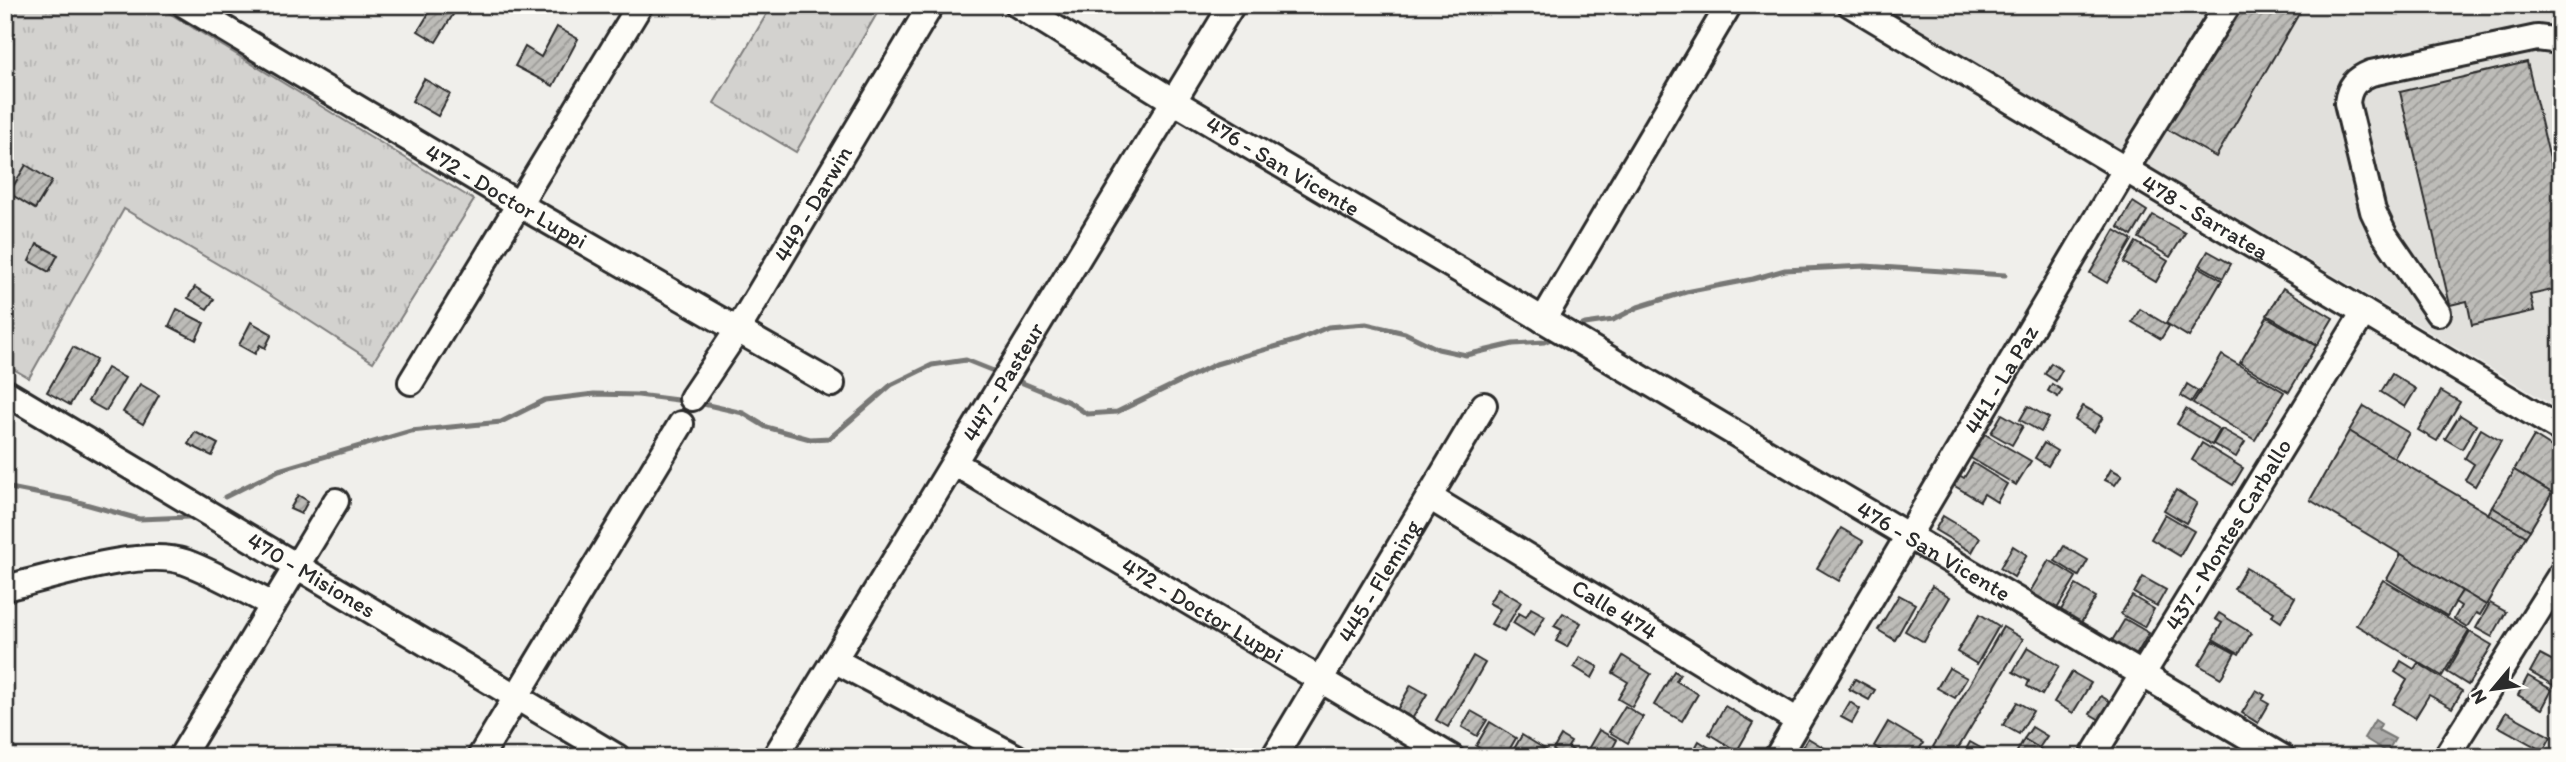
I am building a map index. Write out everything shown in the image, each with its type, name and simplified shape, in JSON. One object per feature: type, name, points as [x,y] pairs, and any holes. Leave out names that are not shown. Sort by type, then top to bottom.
[{"type":"street","name":"472 - Doctor Luppi","points":[[185,5],[520,205],[832,384]]},
{"type":"street","points":[[411,382],[640,5]]},
{"type":"street","name":"449 - Darwin","points":[[692,398],[737,331],[931,5]]},
{"type":"street","name":"476 - San Vicente","points":[[1018,5],[1175,102],[2282,757]]},
{"type":"street","name":"447 - Pasteur","points":[[775,757],[1232,5]]},
{"type":"street","points":[[1546,322],[1729,5]]},
{"type":"street","name":"478 - Sarratea","points":[[1850,5],[2561,430]]},
{"type":"street","name":"441 - La Paz","points":[[1777,757],[2125,170],[2228,5]]},
{"type":"street","points":[[2438,313],[2384,234],[2373,211],[2347,103],[2349,90],[2358,78],[2371,73],[2538,38],[2561,41]]},
{"type":"street","name":"437 - Montes Carballo","points":[[2092,757],[2364,312]]},
{"type":"street","name":"470 - Misiones","points":[[5,393],[297,568],[517,695],[617,757]]},
{"type":"street","name":"445 - Fleming","points":[[1274,757],[1431,498],[1484,405]]},
{"type":"street","points":[[480,757],[681,424]]},
{"type":"street","name":"472 - Doctor Luppi","points":[[954,463],[1322,678],[1451,757]]},
{"type":"street","name":"Calle 474","points":[[1431,498],[1798,721]]},
{"type":"street","points":[[181,757],[336,501]]},
{"type":"street","points":[[5,588],[128,559],[152,557],[186,562],[273,605]]},
{"type":"street","points":[[2446,757],[2561,574]]},
{"type":"street","points":[[834,660],[1016,757]]},
{"type":"shaded area","points":[[1879,5],[2561,5],[2561,410],[2117,147]]},
{"type":"green space","points":[[5,5],[156,5],[474,200],[373,362],[265,292],[124,209],[29,378],[5,364]]},
{"type":"green space","points":[[772,5],[882,5],[796,152],[714,103]]},
{"type":"water","points":[[2375,720],[2381,724],[2378,730],[2395,739],[2387,752],[2364,738]]},
{"type":"building","points":[[434,5],[459,5],[436,42],[418,31]]},
{"type":"building","points":[[2234,5],[2304,5],[2216,157],[2163,127]]},
{"type":"building","points":[[557,27],[578,39],[553,86],[515,66],[525,47],[541,57]]},
{"type":"building","points":[[2527,62],[2561,206],[2561,288],[2530,295],[2534,311],[2472,325],[2467,301],[2450,305],[2400,92]]},
{"type":"building","points":[[424,79],[450,94],[438,116],[412,101]]},
{"type":"building","points":[[26,165],[52,181],[35,209],[9,193]]},
{"type":"building","points":[[2133,202],[2147,211],[2132,236],[2118,227]]},
{"type":"building","points":[[2153,215],[2185,233],[2170,257],[2139,238]]},
{"type":"building","points":[[2115,230],[2132,240],[2107,283],[2090,273]]},
{"type":"building","points":[[2136,242],[2168,261],[2156,282],[2124,263]]},
{"type":"building","points":[[37,244],[58,255],[49,272],[29,261]]},
{"type":"building","points":[[2208,251],[2231,264],[2223,278],[2200,265]]},
{"type":"building","points":[[2199,267],[2222,280],[2189,337],[2166,323]]},
{"type":"building","points":[[195,287],[214,299],[207,309],[188,298]]},
{"type":"building","points":[[2283,288],[2333,318],[2317,345],[2267,315]]},
{"type":"building","points":[[177,309],[204,323],[196,340],[169,326]]},
{"type":"building","points":[[2140,309],[2169,326],[2161,339],[2132,322]]},
{"type":"building","points":[[2267,317],[2316,346],[2289,392],[2240,363]]},
{"type":"building","points":[[251,322],[272,334],[265,348],[260,345],[255,354],[239,345]]},
{"type":"building","points":[[73,347],[96,360],[70,405],[47,392]]},
{"type":"building","points":[[2222,355],[2284,392],[2255,440],[2193,403]]},
{"type":"building","points":[[2051,363],[2062,370],[2056,381],[2045,374]]},
{"type":"building","points":[[107,368],[125,378],[106,411],[88,401]]},
{"type":"building","points":[[2392,374],[2416,389],[2405,407],[2381,392]]},
{"type":"building","points":[[140,384],[159,395],[143,424],[123,412]]},
{"type":"building","points":[[2052,384],[2062,390],[2058,397],[2048,391]]},
{"type":"building","points":[[2187,384],[2198,391],[2191,402],[2181,396]]},
{"type":"building","points":[[2441,391],[2460,402],[2437,441],[2418,430]]},
{"type":"building","points":[[2028,406],[2049,418],[2041,432],[2020,420]]},
{"type":"building","points":[[2083,406],[2103,417],[2094,432],[2075,420]]},
{"type":"building","points":[[2364,406],[2409,433],[2394,458],[2349,431]]},
{"type":"building","points":[[2186,409],[2220,430],[2212,445],[2177,424]]},
{"type":"building","points":[[2002,414],[2023,426],[2012,445],[1991,433]]},
{"type":"building","points":[[2460,415],[2476,425],[2462,449],[2445,439]]},
{"type":"building","points":[[2222,429],[2245,442],[2236,457],[2213,444]]},
{"type":"building","points":[[2481,429],[2501,441],[2475,486],[2465,480],[2474,464],[2465,458]]},
{"type":"building","points":[[2349,431],[2526,536],[2486,605],[2310,500]]},
{"type":"building","points":[[195,432],[218,444],[212,456],[188,444]]},
{"type":"building","points":[[1983,433],[2031,461],[2016,485],[1969,457]]},
{"type":"building","points":[[2534,436],[2561,453],[2561,478],[2552,493],[2514,470]]},
{"type":"building","points":[[2044,443],[2057,451],[2048,466],[2035,458]]},
{"type":"building","points":[[2202,443],[2243,468],[2233,485],[2192,460]]},
{"type":"building","points":[[1973,463],[2007,484],[1997,502],[1984,494],[1980,501],[1953,485],[1959,475],[1964,478]]},
{"type":"building","points":[[2111,469],[2122,475],[2115,485],[2105,480]]},
{"type":"building","points":[[2514,470],[2552,493],[2530,530],[2492,507]]},
{"type":"building","points":[[2176,490],[2197,503],[2186,523],[2164,510]]},
{"type":"building","points":[[298,495],[308,501],[301,514],[290,509]]},
{"type":"building","points":[[2492,507],[2530,530],[2526,536],[2488,514]]},
{"type":"building","points":[[2165,514],[2194,531],[2180,556],[2151,539]]},
{"type":"building","points":[[1943,516],[1980,538],[1972,552],[1935,530]]},
{"type":"building","points":[[1841,528],[1863,541],[1839,581],[1817,568]]},
{"type":"building","points":[[2013,546],[2027,555],[2014,577],[2000,568]]},
{"type":"building","points":[[2064,546],[2088,560],[2079,576],[2055,561]]},
{"type":"building","points":[[2401,554],[2462,591],[2447,616],[2387,579]]},
{"type":"building","points":[[2049,560],[2076,577],[2055,612],[2028,595]]},
{"type":"building","points":[[2246,568],[2295,597],[2281,622],[2272,616],[2274,612],[2234,589]]},
{"type":"building","points":[[2143,577],[2166,590],[2157,606],[2134,593]]},
{"type":"building","points":[[2383,580],[2469,631],[2442,676],[2356,625]]},
{"type":"building","points":[[2076,585],[2096,597],[2078,628],[2058,615]]},
{"type":"building","points":[[1932,586],[1950,597],[1924,642],[1905,631]]},
{"type":"building","points":[[1498,588],[1521,602],[1504,631],[1491,624],[1500,609],[1489,603]]},
{"type":"building","points":[[2462,591],[2486,605],[2480,615],[2476,613],[2467,627],[2454,619],[2461,606],[2455,602]]},
{"type":"building","points":[[1899,595],[1915,604],[1895,640],[1878,630]]},
{"type":"building","points":[[2132,596],[2154,609],[2144,627],[2121,614]]},
{"type":"building","points":[[2490,603],[2506,612],[2492,637],[2476,628]]},
{"type":"building","points":[[1531,608],[1545,616],[1534,636],[1513,623],[1519,613],[1526,617]]},
{"type":"building","points":[[1563,613],[1581,623],[1567,647],[1556,641],[1562,630],[1554,626]]},
{"type":"building","points":[[2219,613],[2251,633],[2239,654],[2213,639],[2222,623],[2215,619]]},
{"type":"building","points":[[1980,614],[1999,626],[1977,664],[1957,652]]},
{"type":"building","points":[[2125,619],[2149,633],[2134,659],[2110,644]]},
{"type":"building","points":[[2003,627],[2023,639],[1953,757],[1949,757],[1933,747]]},
{"type":"building","points":[[2470,632],[2492,645],[2468,685],[2447,672]]},
{"type":"building","points":[[2213,641],[2235,653],[2221,678],[2199,665]]},
{"type":"building","points":[[2028,647],[2059,666],[2042,695],[2027,686],[2029,681],[2013,672]]},
{"type":"building","points":[[2540,654],[2561,665],[2561,671],[2553,685],[2530,672]]},
{"type":"building","points":[[1473,656],[1485,663],[1448,727],[1436,720]]},
{"type":"building","points":[[1623,656],[1651,674],[1632,707],[1618,699],[1628,682],[1613,673]]},
{"type":"building","points":[[1580,657],[1598,667],[1592,678],[1574,667]]},
{"type":"building","points":[[2401,661],[2414,669],[2418,663],[2462,691],[2452,708],[2429,695],[2415,718],[2393,704],[2407,680],[2395,672]]},
{"type":"building","points":[[1949,668],[1967,678],[1955,698],[1937,688]]},
{"type":"building","points":[[1674,671],[1680,674],[1676,681],[1698,694],[1682,721],[1654,705]]},
{"type":"building","points":[[2072,672],[2091,683],[2073,713],[2054,702]]},
{"type":"building","points":[[2561,675],[2561,691],[2554,687]]},
{"type":"building","points":[[2528,676],[2552,690],[2542,709],[2518,695]]},
{"type":"building","points":[[1855,679],[1875,690],[1869,700],[1849,689]]},
{"type":"building","points":[[1411,685],[1427,694],[1412,719],[1397,710]]},
{"type":"building","points":[[2256,690],[2265,695],[2262,700],[2269,704],[2258,723],[2242,713]]},
{"type":"building","points":[[2101,696],[2116,705],[2105,723],[2090,714]]},
{"type":"building","points":[[1850,702],[1860,709],[1852,723],[1841,717]]},
{"type":"building","points":[[2017,702],[2033,711],[2019,734],[2003,725]]},
{"type":"building","points":[[1625,706],[1643,717],[1628,743],[1609,732]]},
{"type":"building","points":[[1725,706],[1753,723],[1737,751],[1709,734]]},
{"type":"building","points":[[1471,711],[1487,720],[1477,736],[1462,727]]},
{"type":"building","points":[[2506,712],[2551,737],[2543,751],[2498,726]]},
{"type":"building","points":[[1490,722],[1516,738],[1505,757],[1494,757],[1476,746]]},
{"type":"building","points":[[1888,722],[1923,743],[1915,757],[1891,757],[1874,746]]},
{"type":"building","points":[[2032,727],[2047,736],[2039,748],[2024,739]]},
{"type":"building","points":[[1599,730],[1617,740],[1610,753],[1601,748],[1598,754],[1588,749]]},
{"type":"building","points":[[1522,735],[1548,751],[1545,757],[1510,756]]},
{"type":"building","points":[[1561,736],[1571,742],[1568,747],[1576,752],[1573,757],[1565,757],[1553,750]]},
{"type":"building","points":[[1808,738],[1831,752],[1828,757],[1811,757],[1801,751]]},
{"type":"building","points":[[2024,739],[2053,757],[2017,757],[2015,755]]},
{"type":"building","points":[[1699,741],[1724,757],[1690,757]]},
{"type":"building","points":[[1970,742],[1993,755],[1992,757],[1962,757]]},
{"type":"waterway","points":[[1574,329],[1585,324],[1613,320],[1638,307],[1686,292],[1785,270],[1865,266],[2005,275]]},
{"type":"waterway","points":[[1013,379],[1069,402],[1087,414],[1117,412],[1216,364],[1298,340],[1328,327],[1366,324],[1405,333],[1438,349],[1466,355],[1513,344],[1544,342],[1555,337]]},
{"type":"waterway","points":[[699,403],[743,413],[766,427],[810,439],[830,438],[891,385],[932,365],[966,360],[1001,374]]},
{"type":"waterway","points":[[225,497],[279,470],[411,431],[501,422],[545,400],[594,394],[638,395],[685,401]]},
{"type":"waterway","points":[[5,487],[71,500],[139,519],[189,517]]}]
